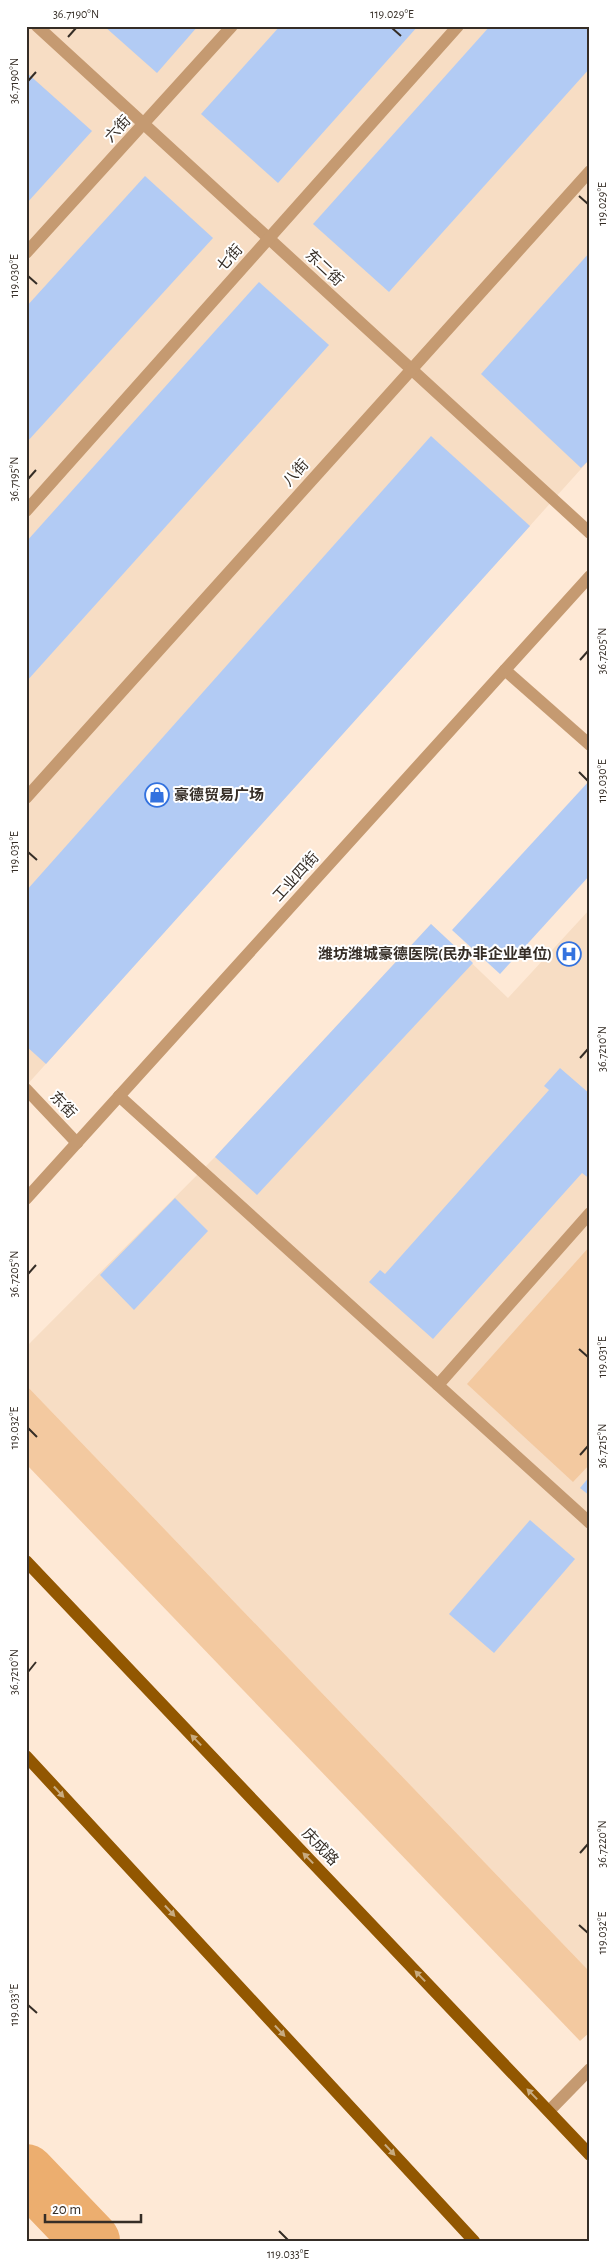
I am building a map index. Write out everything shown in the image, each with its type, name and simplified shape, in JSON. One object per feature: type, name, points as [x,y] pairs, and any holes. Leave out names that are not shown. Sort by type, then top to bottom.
[{"type":"main road","name":"庆成路","points":[[26,1561],[590,2155]]},
{"type":"main road","points":[[26,1756],[474,2241]]},
{"type":"street","name":"东二街","points":[[37,26],[590,533]]},
{"type":"street","name":"六街","points":[[26,253],[232,26]]},
{"type":"street","name":"七街","points":[[26,511],[458,26]]},
{"type":"street","name":"八街","points":[[26,798],[590,171]]},
{"type":"street","name":"工业四街","points":[[26,1199],[590,576]]},
{"type":"street","points":[[505,670],[590,745]]},
{"type":"street","name":"东街","points":[[26,1089],[77,1143]]},
{"type":"street","points":[[119,1096],[590,1523]]},
{"type":"street","points":[[438,1385],[590,1212]]},
{"type":"street","points":[[549,2111],[590,2069]]},
{"type":"shaded area","name":"豪德贸易广场","points":[[26,26],[590,26],[590,459],[26,1086]]},
{"type":"shaded area","points":[[590,909],[590,1972],[26,1385],[26,1347],[215,1157],[431,924],[508,998]]},
{"type":"shaded area","points":[[590,1246],[590,1464],[573,1482],[467,1384]]},
{"type":"shaded area","points":[[26,1385],[590,1972],[590,2032],[580,2041],[26,1464]]},
{"type":"building","points":[[104,26],[198,26],[157,73]]},
{"type":"building","points":[[280,26],[418,26],[278,183],[201,114]]},
{"type":"building","points":[[490,26],[590,26],[590,68],[389,292],[313,224]]},
{"type":"building","points":[[26,72],[92,131],[26,204]]},
{"type":"building","points":[[145,176],[213,238],[26,443],[26,307]]},
{"type":"building","points":[[590,252],[590,459],[581,468],[481,374]]},
{"type":"building","points":[[259,282],[329,345],[26,682],[26,542]]},
{"type":"building","points":[[431,436],[530,526],[46,1064],[26,1046],[26,891]]},
{"type":"building","points":[[590,780],[590,875],[500,974],[452,930]]},
{"type":"building","points":[[431,924],[473,963],[257,1195],[215,1157]]},
{"type":"building","points":[[560,1068],[590,1094],[590,1179],[582,1173],[433,1339],[369,1282],[380,1270],[385,1274],[549,1090],[544,1086]]},
{"type":"building","points":[[175,1198],[208,1231],[134,1310],[100,1275]]},
{"type":"building","points":[[590,1476],[590,1496],[580,1488]]},
{"type":"building","points":[[530,1520],[575,1559],[494,1653],[449,1614]]},
{"type":"waterway","points":[[26,2173],[91,2241]]},
{"type":"place","name":"豪德贸易广场","points":[[157,795]]},
{"type":"place","name":"潍坊潍城豪德医院(民办非企业单位)","points":[[569,954]]}]
